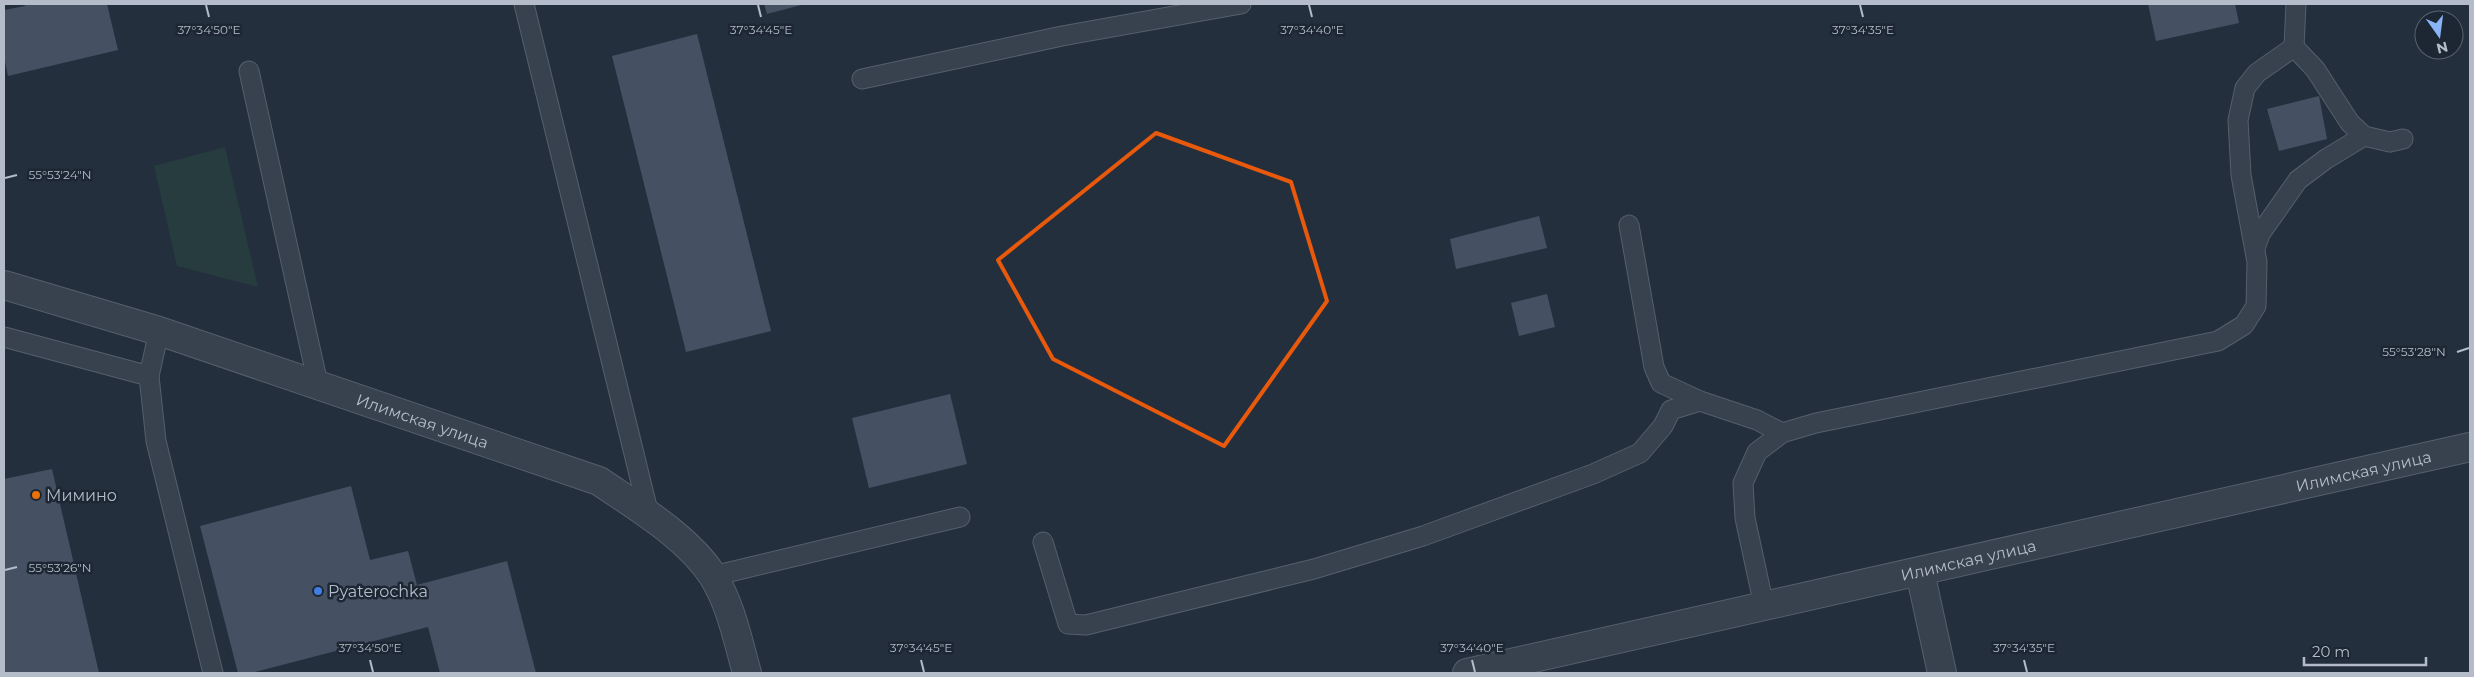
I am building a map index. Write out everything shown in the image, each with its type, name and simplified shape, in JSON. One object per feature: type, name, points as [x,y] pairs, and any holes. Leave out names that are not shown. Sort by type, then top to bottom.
[{"type":"street","name":"Илимская улица","points":[[4,285],[159,331],[599,480],[649,515],[694,552],[713,576],[733,621],[747,673]]},
{"type":"street","name":"Илимская улица","points":[[1467,673],[2470,446]]},
{"type":"street","points":[[1920,572],[1942,673]]},
{"type":"lane","points":[[524,4],[649,515]]},
{"type":"lane","points":[[862,79],[1062,36],[1241,4]]},
{"type":"lane","points":[[2296,4],[2294,47],[2314,69],[2350,123],[2364,136],[2390,142],[2403,139]]},
{"type":"lane","points":[[1764,606],[1745,518],[1743,484],[1757,452],[1782,433],[1834,419],[2218,341],[2244,325],[2256,306],[2257,262],[2241,175],[2238,120],[2245,88],[2257,73],[2294,47]]},
{"type":"lane","points":[[249,71],[318,384]]},
{"type":"lane","points":[[2255,248],[2260,234],[2298,180],[2326,159],[2364,136]]},
{"type":"lane","points":[[1629,225],[1654,367],[1661,383],[1700,401],[1757,420],[1782,433]]},
{"type":"lane","points":[[159,331],[149,376],[156,440],[213,673]]},
{"type":"lane","points":[[4,337],[149,376]]},
{"type":"lane","points":[[1043,542],[1068,624],[1086,625],[1314,569],[1423,536],[1593,474],[1640,452],[1663,426],[1671,410],[1700,401]]},
{"type":"lane","points":[[713,576],[960,517]]},
{"type":"highlighted area","points":[[1156,133],[1291,182],[1327,301],[1224,446],[1053,359],[998,260]]},
{"type":"green space","points":[[225,147],[258,287],[177,266],[154,166]]},
{"type":"building","points":[[24,4],[107,4],[118,50],[8,76],[4,57],[4,10],[25,6]]},
{"type":"building","points":[[764,4],[805,4],[767,14]]},
{"type":"building","points":[[2148,4],[2235,4],[2239,23],[2156,41]]},
{"type":"building","points":[[697,34],[771,331],[686,352],[612,56]]},
{"type":"building","points":[[2319,96],[2327,139],[2279,151],[2267,109]]},
{"type":"building","points":[[1539,216],[1547,248],[1456,269],[1450,239]]},
{"type":"building","points":[[1547,294],[1555,327],[1519,336],[1511,303]]},
{"type":"building","points":[[950,394],[967,464],[869,488],[852,418]]},
{"type":"building","points":[[52,469],[99,673],[4,673],[4,479]]},
{"type":"building","points":[[351,486],[370,560],[408,551],[417,585],[507,561],[536,673],[440,673],[428,627],[251,673],[238,673],[200,526]]},
{"type":"place","name":"Мимино","points":[[36,495]]},
{"type":"place","name":"Pyaterochka","points":[[318,591]]}]
